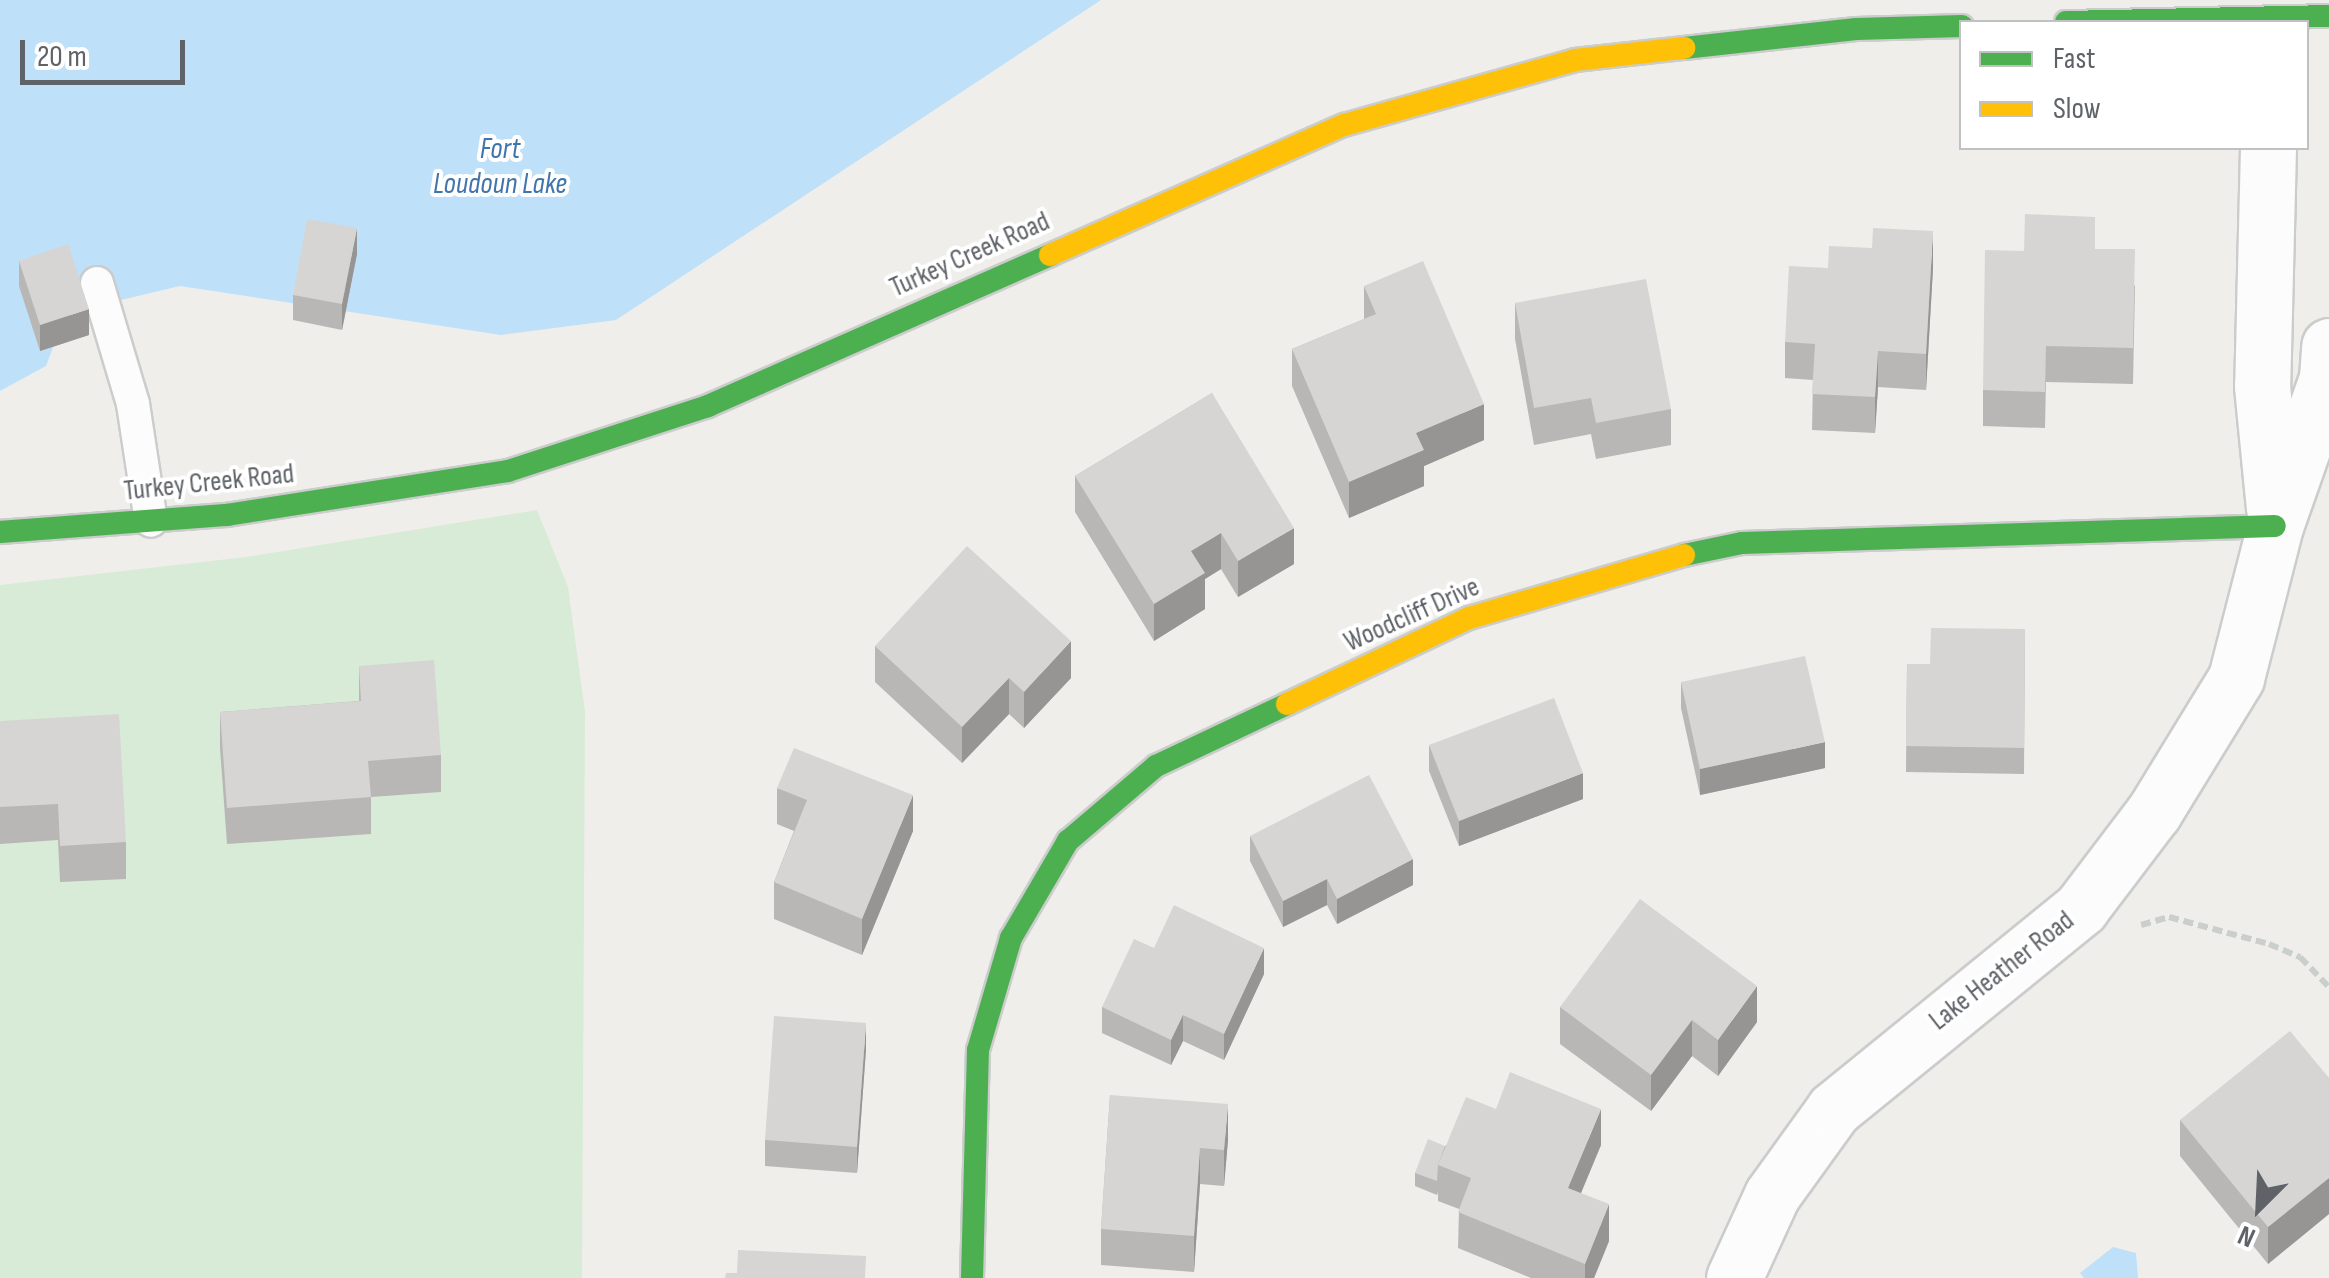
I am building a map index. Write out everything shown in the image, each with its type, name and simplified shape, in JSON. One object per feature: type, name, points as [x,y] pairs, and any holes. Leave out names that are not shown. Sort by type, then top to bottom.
[{"type":"street","points":[[2270,20],[2329,16]]},
{"type":"street","name":"Turkey Creek Road","points":[[0,532],[151,521],[508,471],[708,406],[1344,125],[1576,60],[1856,28],[1959,26]]},
{"type":"street","name":"Lake Heather Road","points":[[2268,150],[2262,386],[2275,526]]},
{"type":"street","name":"Lake Heather Road","points":[[1734,1278],[1772,1195],[1834,1108],[2082,908],[2154,812],[2236,678],[2275,526],[2327,378],[2329,346]]},
{"type":"street","name":"Woodcliff Drive","points":[[972,1278],[978,1050],[1011,938],[1068,842],[1156,766],[1470,618],[1638,564],[1742,543],[2275,526]]},
{"type":"lane","points":[[97,283],[132,404],[151,521]]},
{"type":"path","points":[[2126,929],[2169,917],[2269,944],[2300,957],[2329,987]]},
{"type":"green space","points":[[537,510],[568,587],[585,712],[582,1278],[0,1278],[0,585],[246,557]]},
{"type":"water","name":"Fort Loudoun Lake","points":[[0,0],[1101,0],[616,320],[501,335],[180,286],[66,313],[46,366],[0,391]]},
{"type":"water","points":[[2113,1247],[2136,1253],[2138,1278],[2084,1278],[2080,1273]]},
{"type":"building","points":[[2025,214],[2095,217],[2095,249],[2135,249],[2133,348],[2046,346],[2045,392],[1983,390],[1985,250],[2024,251]]},
{"type":"building","points":[[307,219],[357,228],[342,304],[293,295]]},
{"type":"building","points":[[1873,228],[1933,231],[1926,354],[1878,351],[1875,397],[1812,394],[1815,344],[1785,342],[1789,266],[1828,268],[1829,246],[1872,248]]},
{"type":"building","points":[[68,244],[89,309],[40,325],[19,261]]},
{"type":"building","points":[[1423,261],[1484,404],[1416,433],[1424,450],[1349,482],[1292,349],[1376,314],[1364,286]]},
{"type":"building","points":[[1646,279],[1671,409],[1596,423],[1591,398],[1534,408],[1515,303]]},
{"type":"building","points":[[1212,393],[1294,528],[1238,561],[1221,533],[1191,551],[1205,573],[1154,604],[1075,476]]},
{"type":"building","points":[[967,546],[1071,641],[1024,692],[1009,678],[962,727],[875,646]]},
{"type":"building","points":[[1931,628],[2025,629],[2024,748],[1906,746],[1907,664],[1930,664]]},
{"type":"building","points":[[1805,656],[1825,742],[1700,769],[1681,682]]},
{"type":"building","points":[[434,660],[441,755],[368,761],[371,797],[227,808],[220,712],[361,701],[359,666]]},
{"type":"building","points":[[1554,698],[1583,773],[1459,821],[1429,745]]},
{"type":"building","points":[[119,714],[126,842],[60,846],[58,804],[0,807],[0,721]]},
{"type":"building","points":[[794,748],[913,795],[862,919],[774,882],[807,800],[777,788]]},
{"type":"building","points":[[1369,775],[1413,859],[1337,899],[1327,879],[1283,901],[1250,836]]},
{"type":"building","points":[[1640,899],[1757,986],[1718,1040],[1692,1020],[1651,1075],[1560,1007]]},
{"type":"building","points":[[1174,905],[1264,948],[1224,1034],[1183,1015],[1171,1040],[1102,1007],[1134,939],[1154,948]]},
{"type":"building","points":[[774,1016],[866,1023],[857,1147],[765,1140]]},
{"type":"building","points":[[2290,1031],[2329,1078],[2329,1178],[2268,1227],[2180,1120]]},
{"type":"building","points":[[1510,1072],[1601,1109],[1568,1188],[1609,1204],[1585,1264],[1458,1212],[1471,1178],[1438,1165],[1466,1097],[1496,1109]]},
{"type":"building","points":[[1110,1095],[1228,1104],[1224,1150],[1200,1148],[1194,1236],[1101,1229]]},
{"type":"building","points":[[1428,1139],[1445,1146],[1437,1181],[1415,1173]]},
{"type":"building","points":[[738,1250],[866,1256],[865,1278],[725,1278],[726,1273],[737,1273]]},
{"type":"traffic: fast","points":[[2154,20],[2329,16]]},
{"type":"traffic: fast","points":[[1684,48],[1856,29],[1959,26]]},
{"type":"traffic: fast","points":[[0,532],[227,515],[508,471],[708,406],[1050,255]]},
{"type":"traffic: fast","points":[[1684,555],[1742,543],[2275,526]]},
{"type":"traffic: fast","points":[[972,1278],[978,1050],[1011,938],[1068,841],[1156,766],[1287,704]]},
{"type":"traffic: slow","points":[[1050,255],[1344,125],[1575,60],[1684,48]]},
{"type":"traffic: slow","points":[[1287,704],[1469,618],[1684,555]]}]
